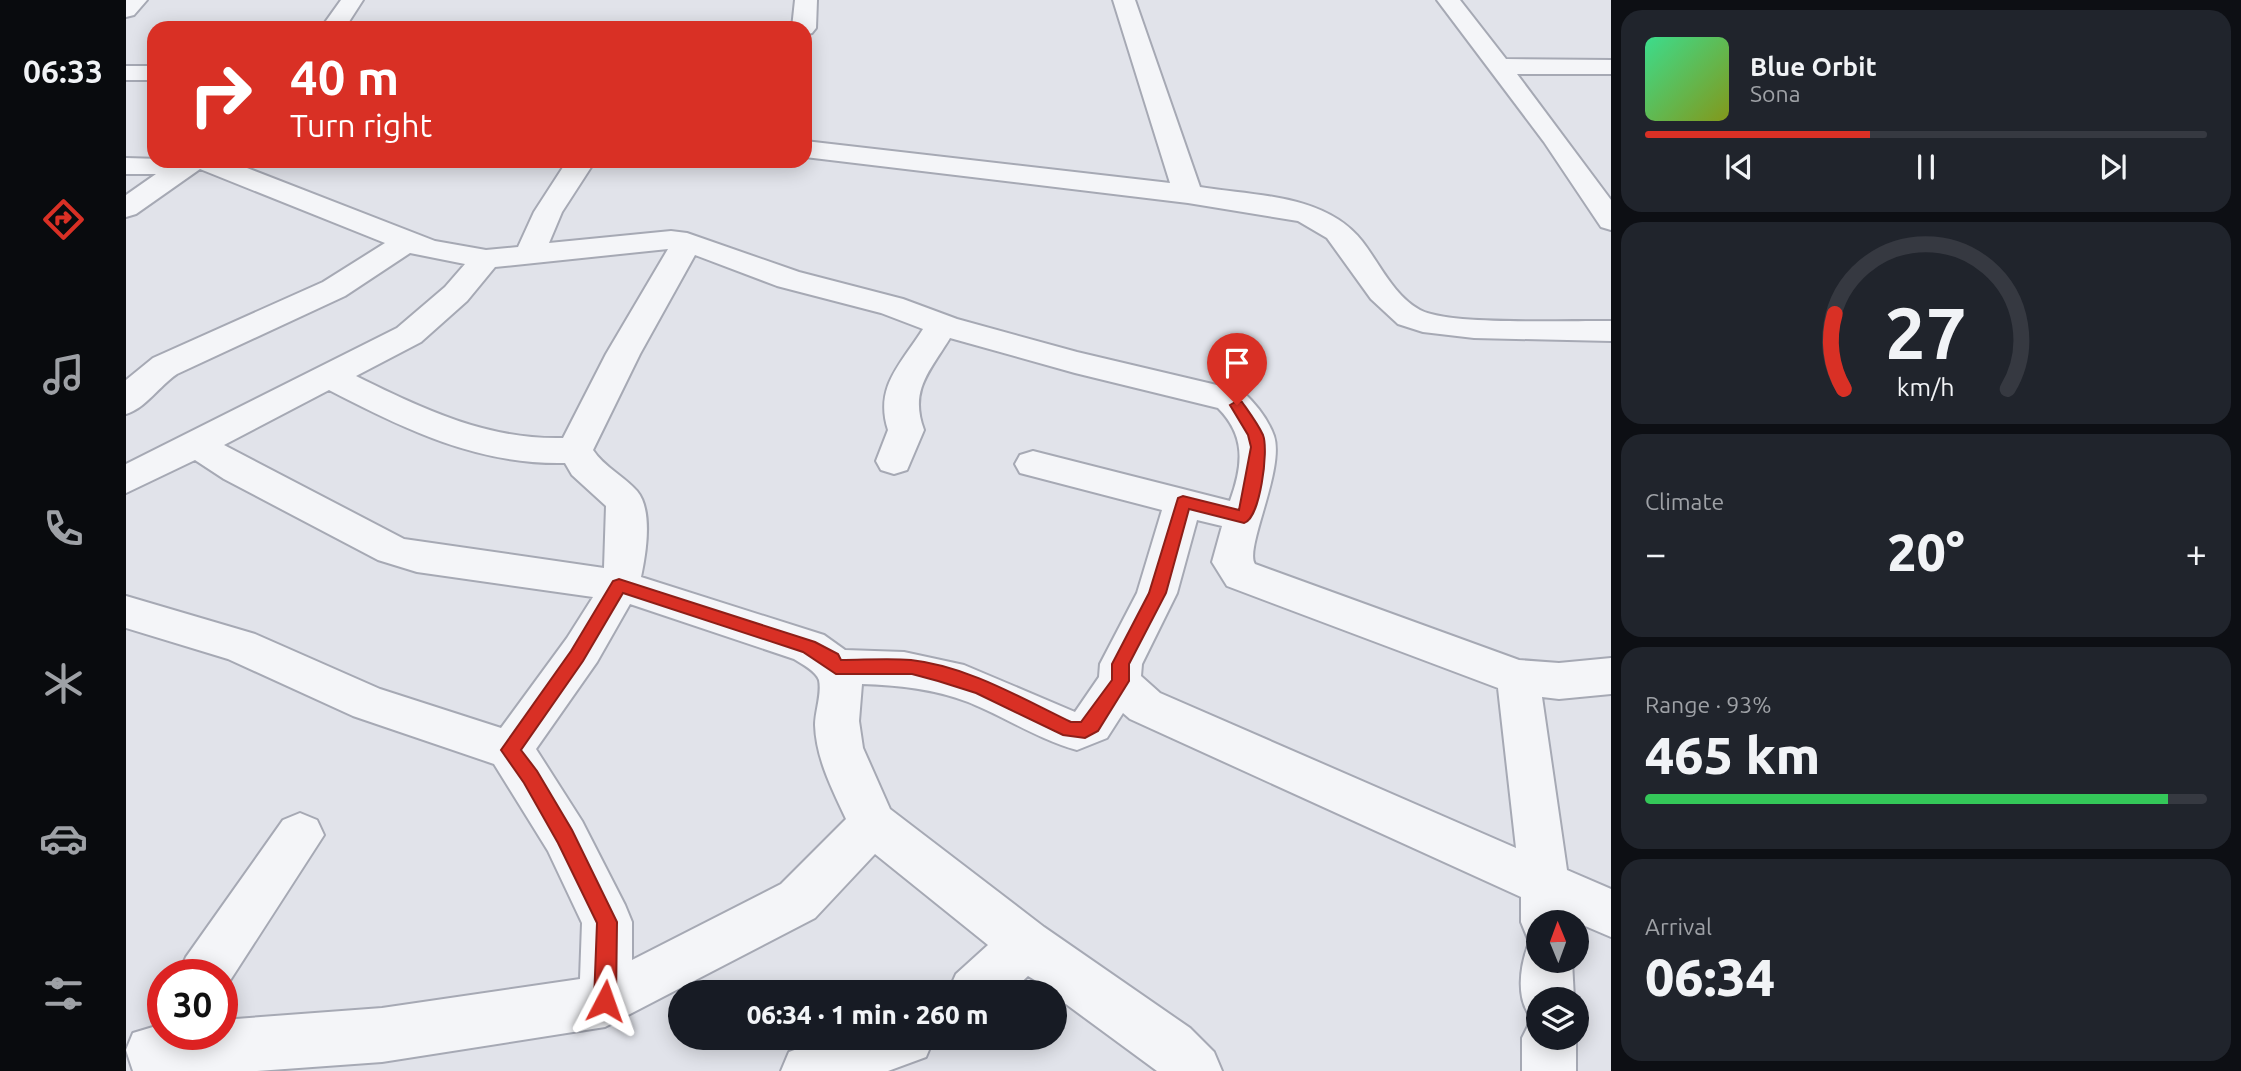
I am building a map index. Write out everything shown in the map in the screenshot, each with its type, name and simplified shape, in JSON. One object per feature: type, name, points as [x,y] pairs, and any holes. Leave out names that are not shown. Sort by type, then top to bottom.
[{"type":"street","points":[[126,10],[136,0]]},
{"type":"street","points":[[338,21],[352,0]]},
{"type":"street","points":[[804,21],[806,0]]},
{"type":"street","points":[[1124,0],[1188,194]]},
{"type":"street","points":[[1448,0],[1555,138],[1611,220]]},
{"type":"street","points":[[1498,66],[1611,67]]},
{"type":"street","points":[[126,73],[147,73]]},
{"type":"street","points":[[812,150],[1188,194],[1323,218],[1340,232],[1365,268],[1405,315],[1419,322],[1492,328],[1611,331]]},
{"type":"street","points":[[126,166],[147,165]]},
{"type":"street","points":[[126,208],[186,168]]},
{"type":"street","points":[[208,168],[428,249],[486,260],[671,240],[687,242],[788,279],[892,306],[942,325],[1075,362],[1230,399],[1243,412],[1258,447],[1253,489],[1232,562],[1236,570],[1248,580],[1518,677],[1559,681],[1611,677]]},
{"type":"street","points":[[529,255],[548,212],[576,168]]},
{"type":"street","points":[[126,402],[147,378],[165,366],[334,289],[408,241]]},
{"type":"street","points":[[575,450],[623,354],[687,242]]},
{"type":"street","points":[[126,480],[409,335],[456,294],[486,260]]},
{"type":"street","points":[[894,461],[906,430],[899,410],[901,391],[942,325]]},
{"type":"street","points":[[330,377],[431,427],[470,441],[522,452],[575,450]]},
{"type":"street","points":[[195,443],[237,470],[368,541],[392,550],[417,557],[619,585],[809,647],[831,659],[836,667],[841,694],[838,737],[857,792],[873,824],[1026,944],[1171,1047],[1195,1071]]},
{"type":"street","points":[[510,750],[577,656],[619,585],[626,533],[624,501],[585,466],[575,450]]},
{"type":"street","points":[[1033,464],[1244,518]]},
{"type":"street","points":[[836,667],[912,667],[981,688],[1077,731],[1091,725],[1120,681],[1121,664],[1157,593],[1183,502]]},
{"type":"street","points":[[126,612],[240,646],[368,703],[510,750],[530,777],[565,836],[607,922],[605,1001]]},
{"type":"street","points":[[1518,677],[1546,903]]},
{"type":"street","points":[[1120,681],[1145,706],[1546,903],[1611,913]]},
{"type":"street","points":[[151,1052],[382,1035],[605,1001],[799,901],[873,824]]},
{"type":"street","points":[[215,959],[300,835]]},
{"type":"street","points":[[987,980],[1026,944]]},
{"type":"street","points":[[808,1071],[871,1050]]},
{"type":"street","points":[[1549,1050],[1549,1071]]},
{"type":"route","points":[[605,1001],[607,922],[565,836],[530,777],[510,750],[577,656],[619,585],[809,647],[831,659],[836,667],[912,667],[981,688],[1069,730],[1085,730],[1120,681],[1118,673],[1121,664],[1157,593],[1168,562],[1183,502],[1244,518],[1253,489],[1258,447],[1255,435],[1237,405]]}]
